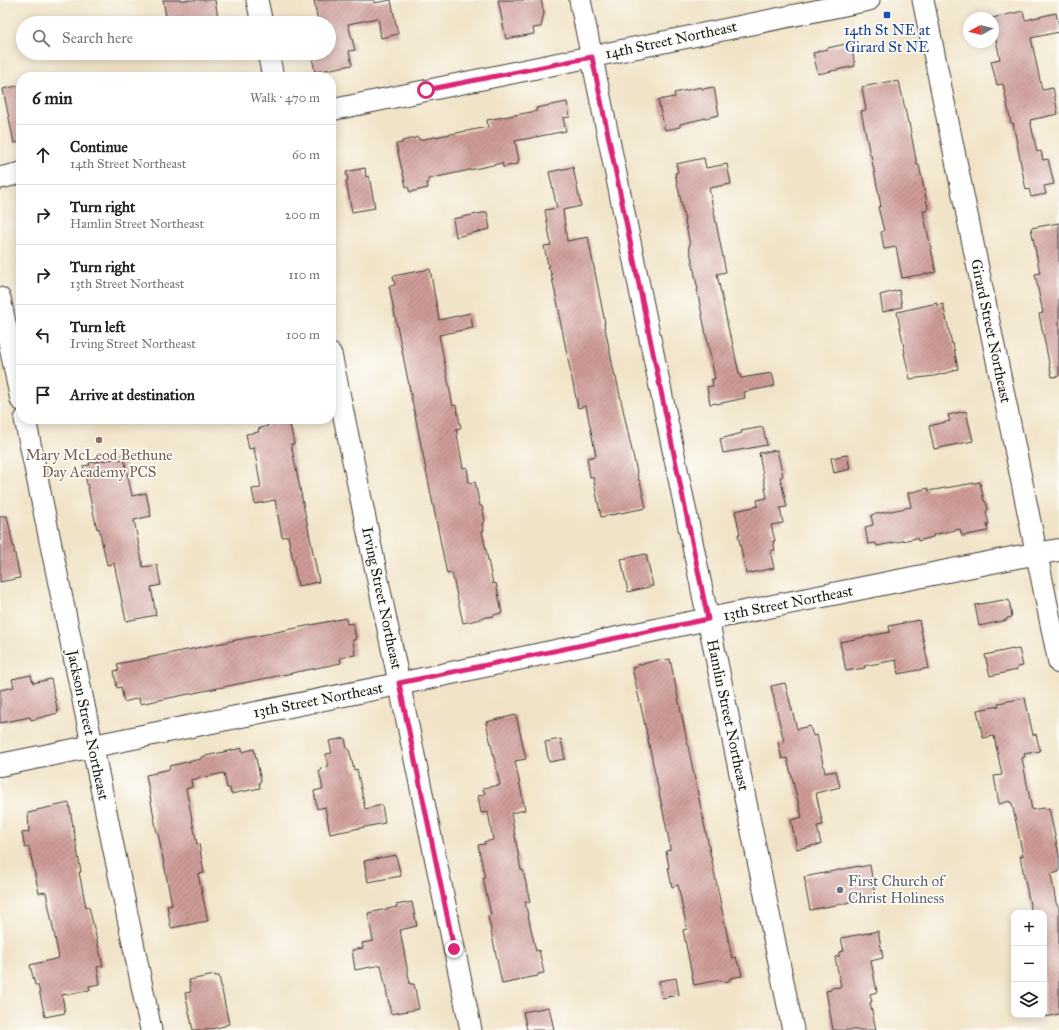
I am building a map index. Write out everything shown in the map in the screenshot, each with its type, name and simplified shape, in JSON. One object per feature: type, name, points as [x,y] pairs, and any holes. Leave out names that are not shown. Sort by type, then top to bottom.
[{"type":"street","points":[[257,0],[260,16]]},
{"type":"street","name":"Hamlin Street Northeast","points":[[580,0],[793,1030]]},
{"type":"street","name":"14th Street Northeast","points":[[336,109],[869,0]]},
{"type":"street","name":"Girard Street Northeast","points":[[923,0],[1059,662]]},
{"type":"street","points":[[269,60],[272,72]]},
{"type":"street","points":[[0,178],[16,174]]},
{"type":"street","points":[[0,298],[16,376]]},
{"type":"street","name":"Irving Street Northeast","points":[[336,378],[471,1030]]},
{"type":"street","name":"Jackson Street Northeast","points":[[26,424],[151,1030]]},
{"type":"street","name":"13th Street Northeast","points":[[0,765],[708,619],[1059,550]]},
{"type":"building","points":[[163,0],[215,0],[218,16],[166,16]]},
{"type":"building","points":[[314,0],[374,0],[374,3],[391,0],[398,34],[381,38],[378,18],[348,24],[355,50],[349,51],[352,65],[315,72],[312,60],[336,60],[336,16],[317,16]]},
{"type":"building","points":[[498,0],[541,0],[544,13],[541,27],[533,28],[534,34],[506,39]]},
{"type":"building","points":[[1023,11],[1025,20],[1056,13],[1059,32],[1031,38],[1042,90],[1053,88],[1058,114],[1030,120],[1037,152],[1041,151],[1043,160],[1048,159],[1054,184],[1044,186],[1046,194],[1031,197],[1029,189],[1026,190],[1013,123],[1011,123],[1003,84],[997,85],[991,61],[1000,59],[998,48],[999,48],[999,16]]},
{"type":"building","points":[[851,43],[855,66],[818,74],[813,53],[827,48]]},
{"type":"building","points":[[899,81],[917,165],[919,165],[928,208],[927,211],[923,211],[936,272],[902,278],[896,247],[884,249],[881,232],[884,231],[878,207],[881,206],[861,111],[866,110],[862,87]]},
{"type":"building","points":[[16,86],[16,143],[14,143],[3,89]]},
{"type":"building","points":[[701,87],[702,89],[714,87],[719,115],[680,124],[680,127],[665,130],[658,100],[675,97],[674,93]]},
{"type":"building","points":[[567,102],[570,117],[563,118],[566,131],[515,141],[519,160],[518,164],[503,167],[502,163],[428,179],[428,188],[410,192],[408,187],[406,187],[396,144],[418,137],[419,140],[488,127],[487,120],[537,111],[536,108]]},
{"type":"building","points":[[704,158],[706,168],[727,164],[731,184],[709,188],[726,272],[717,274],[739,374],[741,378],[772,373],[775,386],[744,392],[745,398],[717,404],[710,404],[707,387],[713,386],[712,379],[715,379],[675,173],[678,172],[676,164]]},
{"type":"building","points":[[573,167],[581,206],[563,210],[567,241],[588,237],[615,377],[646,508],[601,517],[593,477],[590,477],[587,458],[596,456],[586,406],[578,408],[560,315],[544,246],[551,245],[545,210],[557,208],[549,172]]},
{"type":"building","points":[[365,168],[366,177],[369,176],[375,208],[352,212],[346,181],[348,180],[346,172]]},
{"type":"building","points":[[487,212],[490,229],[456,237],[453,219]]},
{"type":"building","points":[[1059,223],[1059,376],[1052,377],[1039,314],[1043,313],[1035,274],[1040,273],[1031,228]]},
{"type":"building","points":[[430,269],[439,320],[470,313],[473,328],[439,335],[453,406],[456,405],[461,428],[456,429],[463,468],[467,467],[469,483],[475,482],[480,506],[482,506],[485,522],[482,523],[484,531],[482,531],[493,584],[496,583],[502,613],[463,623],[452,573],[447,574],[389,286],[395,285],[393,276]]},
{"type":"building","points":[[899,290],[902,307],[883,312],[880,295]]},
{"type":"building","points":[[937,303],[937,306],[943,304],[958,369],[934,376],[910,379],[897,312]]},
{"type":"building","points":[[966,411],[973,441],[934,449],[929,426],[950,421],[948,415]]},
{"type":"building","points":[[267,424],[290,424],[294,444],[291,444],[319,582],[298,586],[288,536],[282,537],[275,500],[255,504],[252,489],[261,488],[254,448],[249,449],[246,434],[259,432],[258,429],[268,426]]},
{"type":"building","points":[[763,427],[767,445],[723,453],[720,439],[742,433],[741,431]]},
{"type":"building","points":[[777,450],[783,476],[780,477],[787,507],[780,508],[783,523],[771,525],[775,541],[773,541],[775,550],[770,551],[774,568],[746,574],[735,511],[758,506],[757,500],[767,498],[759,453]]},
{"type":"building","points":[[847,455],[850,469],[834,473],[831,458]]},
{"type":"building","points":[[119,458],[119,460],[124,458],[132,496],[146,493],[151,516],[134,520],[143,567],[157,565],[161,585],[151,587],[156,615],[126,621],[114,563],[107,565],[99,528],[97,529],[83,466],[90,465],[89,463]]},
{"type":"building","points":[[980,482],[984,501],[986,502],[988,509],[986,512],[989,524],[987,524],[988,531],[962,536],[960,529],[933,535],[933,537],[918,541],[917,538],[877,546],[876,543],[868,544],[865,527],[873,525],[871,515],[911,507],[908,493],[928,488],[928,491]]},
{"type":"building","points":[[0,516],[7,516],[20,578],[0,582]]},
{"type":"building","points":[[646,554],[653,586],[628,592],[621,559]]},
{"type":"building","points":[[1009,600],[1012,617],[1007,618],[1007,620],[979,626],[975,605]]},
{"type":"building","points":[[346,618],[347,624],[353,623],[356,639],[353,640],[355,655],[340,658],[341,663],[140,704],[139,698],[124,702],[121,687],[117,688],[114,671],[119,670],[117,664]]},
{"type":"building","points":[[919,620],[929,668],[898,674],[896,660],[846,671],[840,642],[890,632],[889,626]]},
{"type":"building","points":[[1019,649],[1023,666],[1017,667],[1017,670],[990,676],[985,655]]},
{"type":"building","points":[[663,659],[670,659],[732,958],[736,957],[742,976],[730,978],[729,981],[723,982],[720,980],[694,985],[683,930],[687,929],[678,885],[672,887],[666,851],[670,850],[669,840],[632,668],[637,667],[637,665]]},
{"type":"building","points":[[31,675],[33,683],[51,679],[58,713],[31,720],[30,717],[0,723],[0,690],[14,687],[12,679]]},
{"type":"building","points":[[785,683],[797,729],[810,726],[813,736],[817,735],[825,773],[836,771],[840,787],[816,793],[823,825],[817,826],[821,844],[797,849],[791,820],[802,817],[787,758],[782,759],[778,743],[784,742],[771,686]]},
{"type":"building","points":[[1025,698],[1033,735],[1036,734],[1040,751],[1024,754],[1025,757],[1022,758],[1032,810],[1049,808],[1059,855],[1059,872],[1051,874],[1056,903],[1059,907],[1059,1014],[1047,1017],[1047,910],[1031,910],[1020,856],[1023,856],[1012,803],[1010,803],[1010,801],[999,804],[994,776],[1002,775],[994,736],[983,738],[977,710],[999,706],[998,703]]},
{"type":"building","points":[[516,715],[526,759],[515,761],[525,810],[511,813],[521,870],[523,870],[530,902],[525,902],[536,951],[539,950],[544,973],[538,974],[538,976],[502,984],[488,916],[491,915],[478,845],[485,844],[484,842],[493,840],[488,812],[481,813],[478,796],[485,794],[483,788],[500,785],[486,722]]},
{"type":"building","points":[[345,738],[354,770],[357,769],[365,809],[382,805],[385,823],[330,834],[325,807],[317,809],[314,791],[323,789],[319,771],[321,771],[320,768],[328,767],[326,754],[332,753],[329,741]]},
{"type":"building","points":[[561,739],[565,759],[549,762],[545,742]]},
{"type":"building","points":[[242,748],[242,752],[254,749],[261,781],[259,782],[260,788],[231,794],[230,788],[227,788],[224,773],[191,780],[192,787],[186,789],[204,873],[198,874],[208,921],[171,928],[167,906],[172,905],[146,775],[170,769],[169,766],[201,759],[201,757]]},
{"type":"building","points":[[69,803],[81,872],[79,872],[86,907],[89,907],[103,966],[97,967],[100,984],[89,986],[90,990],[62,995],[65,1013],[45,1017],[38,985],[35,985],[30,965],[59,958],[46,892],[39,893],[29,847],[25,848],[22,833],[29,832],[28,813]]},
{"type":"building","points":[[396,855],[401,876],[368,882],[364,861]]},
{"type":"building","name":"First Church of Christ Holiness","points":[[870,865],[875,895],[866,897],[866,899],[810,910],[804,877]]},
{"type":"building","points":[[412,902],[417,926],[400,930],[410,984],[414,984],[419,1009],[391,1014],[381,965],[355,970],[352,950],[363,948],[362,943],[373,941],[368,913],[397,907],[396,905]]},
{"type":"building","points":[[878,931],[883,958],[871,961],[877,992],[870,994],[872,1002],[870,1002],[876,1030],[833,1030],[826,991],[831,990],[831,988],[841,987],[835,957],[839,956],[839,952],[844,951],[841,938]]},
{"type":"building","points":[[215,975],[219,976],[229,1024],[206,1030],[193,1030],[185,993],[191,992],[189,980]]},
{"type":"building","points":[[676,978],[679,995],[662,998],[659,981]]},
{"type":"building","points":[[549,1007],[554,1030],[527,1030],[523,1012]]},
{"type":"place","name":"14th St NE at Girard St NE","points":[[887,15]]},
{"type":"place","name":"Mary McLeod Bethune Day Academy PCS","points":[[99,440]]},
{"type":"place","name":"First Church of Christ Holiness","points":[[840,890]]},
{"type":"route","points":[[426,90],[592,57],[708,619],[399,683],[454,949]]}]
